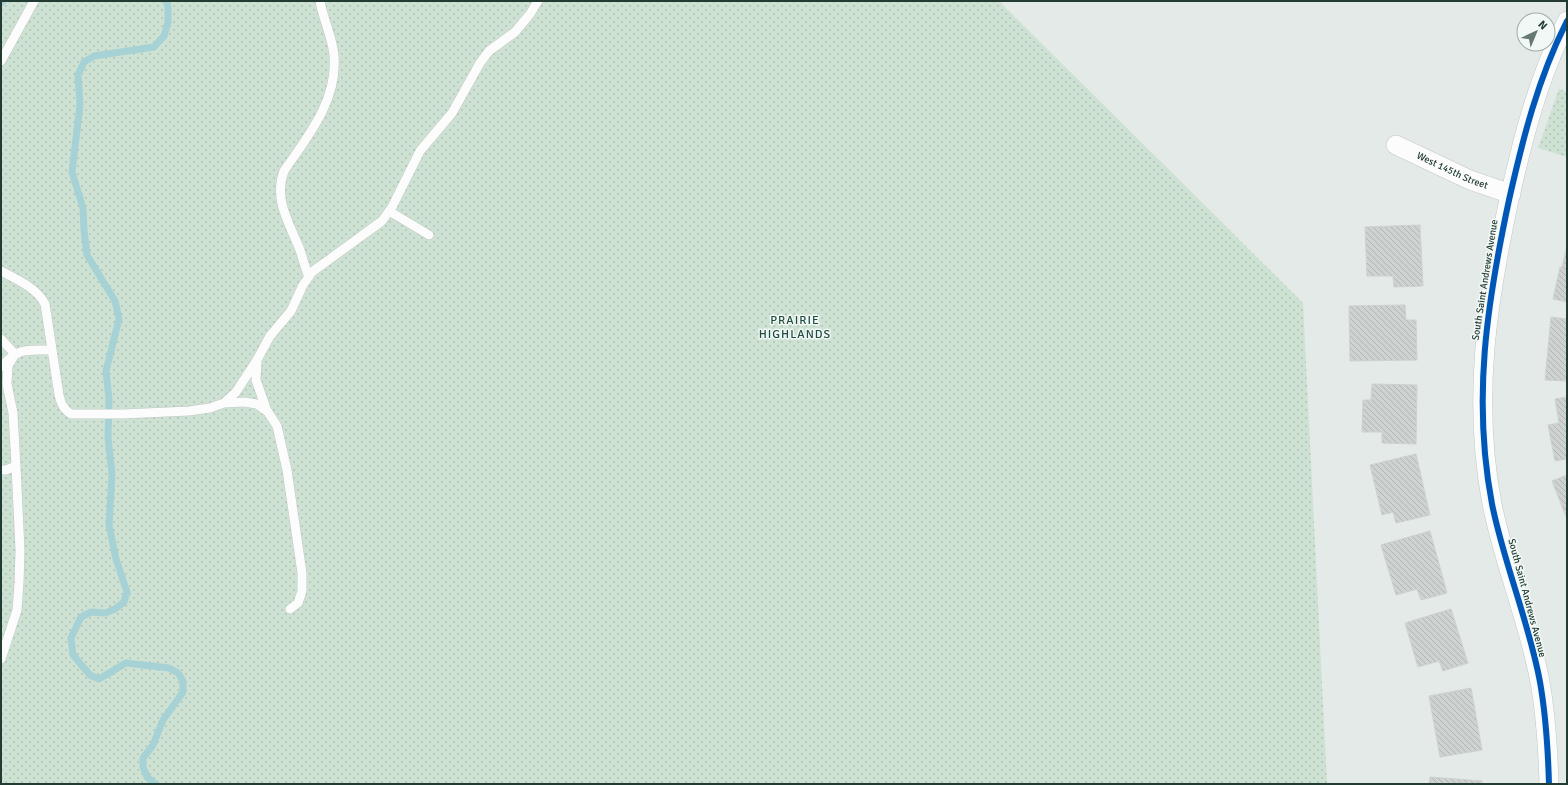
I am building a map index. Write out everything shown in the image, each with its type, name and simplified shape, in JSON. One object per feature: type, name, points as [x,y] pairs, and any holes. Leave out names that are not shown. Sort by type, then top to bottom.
[{"type":"street","name":"South Saint Andrews Avenue","points":[[1549,784],[1548,754],[1540,682],[1493,507],[1486,471],[1483,430],[1484,361],[1489,310],[1498,253],[1522,141],[1547,64],[1567,21]]},
{"type":"street","name":"West 145th Street","points":[[1396,145],[1470,180],[1511,194]]},
{"type":"lane","points":[[1,61],[34,1]]},
{"type":"lane","points":[[309,276],[286,217],[281,200],[280,181],[284,171],[322,113],[333,84],[334,54],[320,1]]},
{"type":"lane","points":[[224,403],[236,392],[257,360],[270,336],[291,311],[303,285],[312,272],[382,221],[406,180],[420,151],[452,113],[480,63],[490,51],[515,32],[530,14],[538,1]]},
{"type":"lane","points":[[389,211],[429,235]]},
{"type":"lane","points":[[1,271],[30,288],[43,299],[62,405],[71,414],[123,414],[189,411],[210,408],[224,403],[244,402],[257,404],[268,412]]},
{"type":"lane","points":[[1,339],[15,354]]},
{"type":"lane","points":[[1,367],[10,356],[22,350],[51,350]]},
{"type":"lane","points":[[1,659],[17,610],[20,550],[13,413],[7,384],[8,366],[15,354]]},
{"type":"lane","points":[[257,360],[256,380],[268,412],[277,426],[287,470],[302,573],[302,591],[298,603],[290,609]]},
{"type":"lane","points":[[1,470],[6,470],[16,466]]},
{"type":"green space","points":[[1,1],[999,1],[1303,303],[1327,784],[1,784]]},
{"type":"green space","points":[[1559,89],[1567,92],[1567,157],[1538,148]]},
{"type":"building","points":[[1420,225],[1423,286],[1394,287],[1393,276],[1367,276],[1365,227]]},
{"type":"building","points":[[1567,246],[1567,302],[1553,299],[1560,267],[1562,267]]},
{"type":"building","points":[[1405,305],[1406,320],[1416,320],[1417,360],[1350,361],[1349,306]]},
{"type":"building","points":[[1551,317],[1567,319],[1567,381],[1545,380]]},
{"type":"building","points":[[1372,384],[1417,385],[1416,444],[1382,443],[1382,432],[1362,432],[1363,400],[1371,400]]},
{"type":"building","points":[[1567,397],[1567,459],[1555,461],[1548,425],[1559,423],[1555,399]]},
{"type":"building","points":[[1416,454],[1430,515],[1396,523],[1393,512],[1382,515],[1370,465]]},
{"type":"building","points":[[1567,475],[1567,519],[1552,481]]},
{"type":"building","points":[[1430,531],[1447,593],[1421,600],[1417,589],[1396,595],[1381,545]]},
{"type":"building","points":[[1451,609],[1468,663],[1443,671],[1439,661],[1418,667],[1405,623]]},
{"type":"building","points":[[1471,688],[1482,750],[1440,757],[1429,696]]},
{"type":"building","points":[[1430,777],[1482,781],[1482,784],[1429,784]]},
{"type":"waterway","points":[[155,784],[147,777],[143,767],[143,758],[153,745],[163,720],[183,692],[183,681],[178,673],[169,668],[126,663],[99,679],[90,675],[73,655],[71,638],[81,617],[91,612],[105,613],[115,609],[124,602],[127,592],[116,559],[109,525],[112,474],[108,438],[109,399],[106,371],[119,319],[115,301],[87,255],[83,208],[72,172],[80,105],[78,75],[84,62],[94,56],[154,47],[164,36],[168,22],[168,7],[166,1]]},
{"type":"cycle path","points":[[1549,784],[1544,708],[1540,682],[1530,637],[1503,549],[1492,504],[1486,465],[1483,427],[1483,389],[1485,351],[1494,276],[1509,200],[1532,109],[1548,64],[1567,21]]},
{"type":"district","name":"PRAIRIE HIGHLANDS","points":[[795,327]]}]
